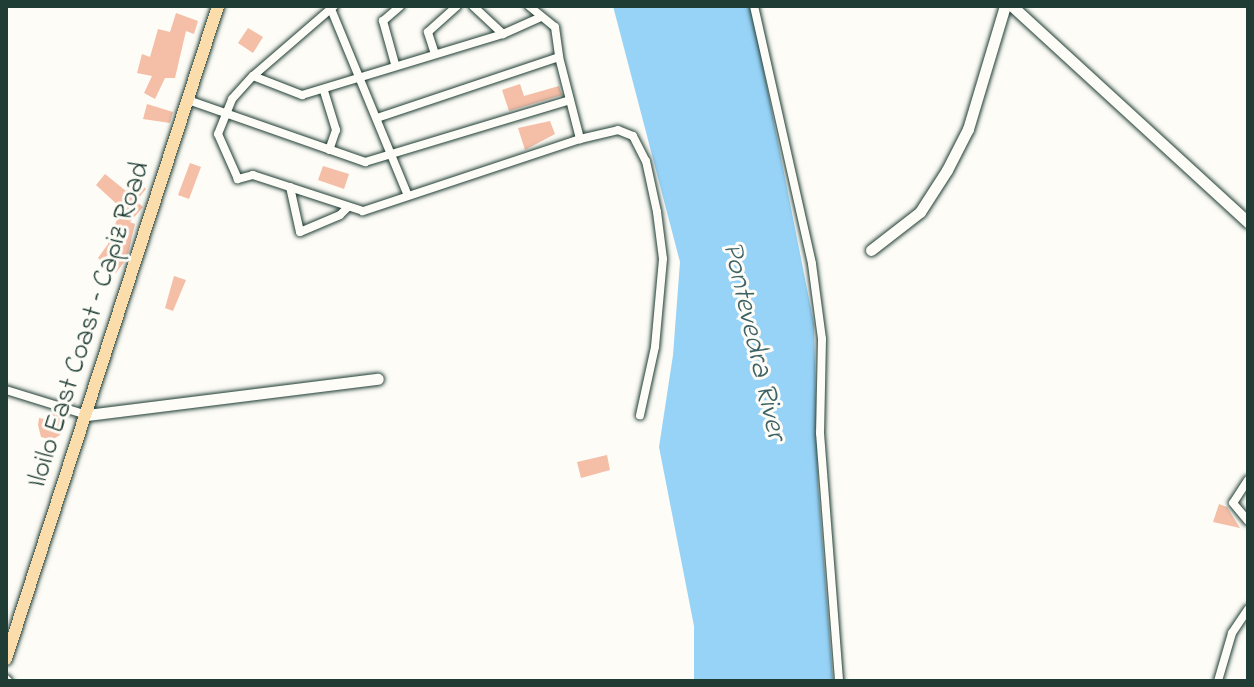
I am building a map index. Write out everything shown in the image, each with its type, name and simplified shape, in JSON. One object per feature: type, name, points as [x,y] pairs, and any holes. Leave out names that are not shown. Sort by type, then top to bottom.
[{"type":"main road","name":"Iloilo East Coast – Capiz Road","points":[[6,659],[218,6]]},
{"type":"main road","points":[[871,250],[920,212],[947,170],[968,129],[1005,6]]},
{"type":"main road","points":[[1012,6],[1248,222]]},
{"type":"main road","points":[[87,415],[378,379]]},
{"type":"street","points":[[395,64],[383,21],[400,6]]},
{"type":"street","points":[[434,51],[428,32],[457,6]]},
{"type":"street","points":[[473,6],[503,34]]},
{"type":"street","points":[[529,6],[555,27],[559,57],[580,139]]},
{"type":"street","points":[[754,6],[812,264],[822,339],[820,433],[839,681]]},
{"type":"street","points":[[407,193],[332,7],[253,76],[226,113],[218,134],[238,179],[253,175],[363,211],[407,193],[580,139],[618,130],[633,136],[646,161],[663,259],[655,347],[640,415]]},
{"type":"street","points":[[253,76],[302,95],[324,91],[434,51],[503,34],[541,17]]},
{"type":"street","points":[[377,118],[559,57]]},
{"type":"street","points":[[324,91],[336,130],[329,150]]},
{"type":"street","points":[[188,100],[365,162],[570,100]]},
{"type":"street","points":[[290,187],[300,232],[340,215],[348,207]]},
{"type":"street","points":[[6,390],[87,415]]},
{"type":"street","points":[[1248,480],[1233,503],[1248,521]]},
{"type":"street","points":[[1219,681],[1232,633],[1248,609]]},
{"type":"water","name":"Pontevedra River","points":[[613,6],[751,6],[814,324],[818,484],[833,681],[694,681],[694,626],[659,447],[673,355],[680,262]]},
{"type":"building","points":[[176,13],[198,21],[194,34],[186,31],[175,78],[165,78],[155,99],[144,93],[152,76],[137,73],[142,54],[150,57],[158,29],[170,32]]},
{"type":"building","points":[[248,28],[263,37],[253,53],[238,43]]},
{"type":"building","points":[[520,84],[524,96],[559,86],[562,95],[509,111],[502,90]]},
{"type":"building","points":[[147,104],[173,112],[170,123],[143,119]]},
{"type":"building","points":[[550,121],[555,134],[525,150],[518,128]]},
{"type":"building","points":[[190,163],[201,167],[189,199],[178,195]]},
{"type":"building","points":[[323,166],[349,174],[344,189],[318,180]]},
{"type":"building","points":[[105,174],[126,191],[136,180],[146,189],[136,201],[143,207],[130,222],[135,224],[127,258],[116,273],[98,258],[108,244],[121,208],[96,185]]},
{"type":"building","points":[[174,276],[186,280],[173,311],[165,308]]},
{"type":"building","points":[[51,413],[66,418],[60,435],[52,440],[41,437],[38,425],[39,418],[49,420]]},
{"type":"building","points":[[607,455],[610,470],[581,478],[577,462]]},
{"type":"building","points":[[1219,504],[1227,507],[1240,528],[1213,522]]}]
